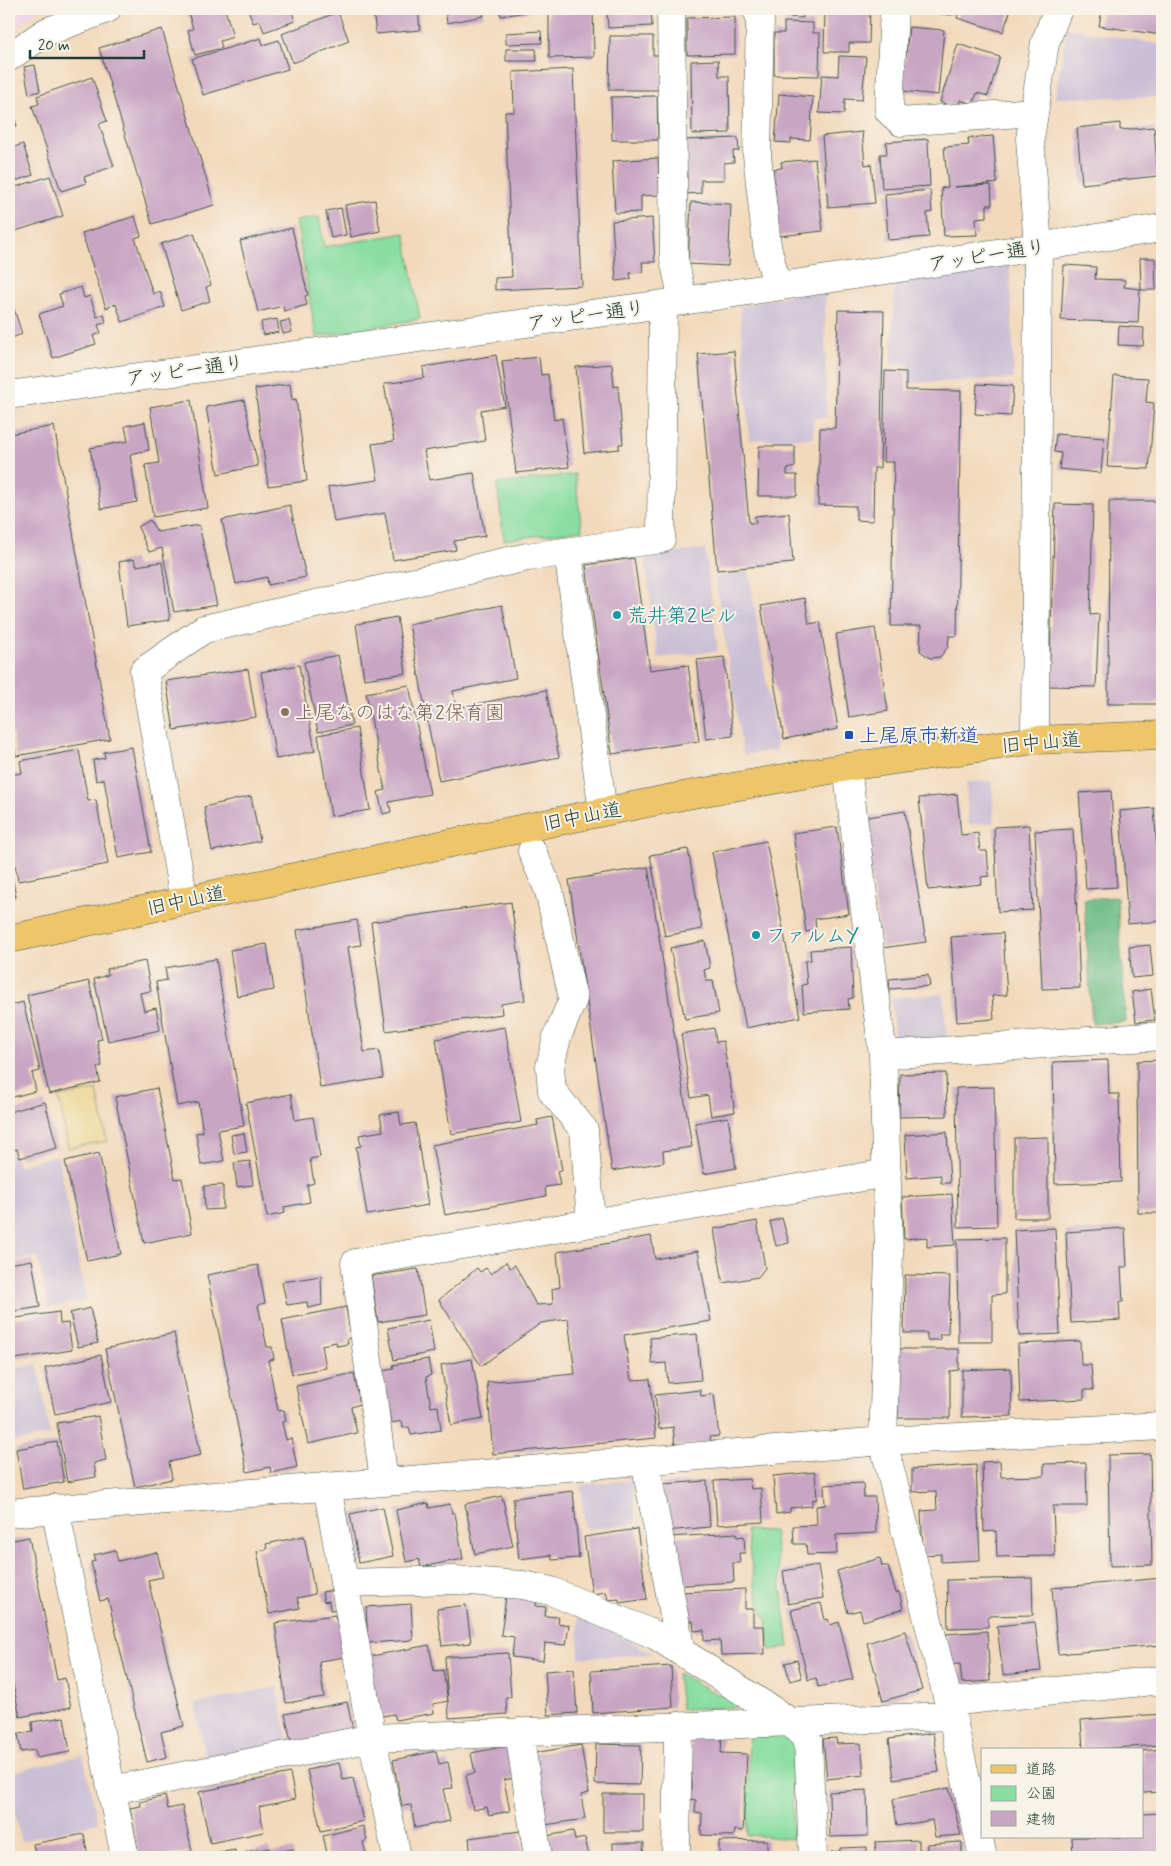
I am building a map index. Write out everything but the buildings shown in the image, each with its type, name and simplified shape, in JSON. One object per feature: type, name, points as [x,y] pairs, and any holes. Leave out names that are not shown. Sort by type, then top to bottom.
[{"type":"main road","name":"旧中山道","points":[[9,939],[184,900],[603,812],[847,767],[1034,740],[1162,734]]},
{"type":"street","points":[[9,57],[46,32],[107,9]]},
{"type":"street","points":[[184,900],[144,672],[204,629],[526,557],[661,539],[674,260],[671,9]]},
{"type":"street","points":[[756,9],[760,15],[757,155],[767,246],[776,286]]},
{"type":"street","points":[[894,9],[889,110],[901,122],[1034,112]]},
{"type":"street","points":[[1034,740],[1038,247],[1030,139],[1046,43],[1058,9]]},
{"type":"street","name":"アッピー通り","points":[[9,395],[673,302],[1162,228]]},
{"type":"street","points":[[568,552],[603,812]]},
{"type":"street","points":[[847,767],[883,1055],[889,1253],[883,1441],[950,1709],[983,1857]]},
{"type":"street","points":[[532,851],[549,891],[573,999],[557,1038],[550,1068],[552,1091],[584,1130],[591,1223]]},
{"type":"street","points":[[883,1055],[1162,1036]]},
{"type":"street","points":[[384,1481],[354,1262],[887,1173]]},
{"type":"street","points":[[10,1507],[55,1508],[883,1441],[1162,1426]]},
{"type":"street","points":[[645,1461],[681,1652]]},
{"type":"street","points":[[327,1486],[372,1738],[397,1857]]},
{"type":"street","points":[[55,1508],[125,1857]]},
{"type":"street","points":[[344,1583],[455,1580],[523,1585],[551,1591],[655,1635],[788,1721],[808,1740],[813,1857]]},
{"type":"street","points":[[112,1790],[372,1738],[788,1721],[950,1709],[1162,1680]]},
{"type":"street","points":[[676,1854],[678,1726]]},
{"type":"street","points":[[519,1732],[538,1857]]},
{"type":"shaded area","points":[[9,9],[41,9],[9,30]]},
{"type":"shaded area","points":[[1067,28],[1162,45],[1162,97],[1055,98]]},
{"type":"shaded area","points":[[1010,266],[1014,379],[908,383],[909,364],[891,364],[895,284]]},
{"type":"shaded area","points":[[825,288],[826,417],[813,418],[813,438],[749,440],[740,306]]},
{"type":"shaded area","points":[[705,549],[718,651],[658,658],[645,557]]},
{"type":"shaded area","points":[[749,571],[777,750],[743,755],[715,577]]},
{"type":"shaded area","points":[[992,781],[994,823],[968,824],[966,783]]},
{"type":"shaded area","points":[[943,994],[947,1036],[895,1041],[891,998]]},
{"type":"shaded area","points":[[15,1154],[18,1166],[58,1155],[86,1300],[48,1308],[38,1257],[9,1262],[9,1155]]},
{"type":"shaded area","points":[[38,1365],[50,1435],[9,1443],[9,1369]]},
{"type":"shaded area","points":[[632,1480],[636,1524],[585,1529],[581,1485]]},
{"type":"shaded area","points":[[578,1612],[653,1654],[579,1658]]},
{"type":"shaded area","points":[[277,1687],[288,1742],[206,1759],[195,1704]]},
{"type":"shaded area","points":[[83,1755],[98,1823],[21,1841],[9,1786],[9,1773]]},
{"type":"green space","points":[[319,217],[324,247],[405,233],[420,319],[316,337],[296,221]]},
{"type":"green space","points":[[575,474],[582,530],[504,540],[497,484]]},
{"type":"green space","points":[[1117,897],[1126,1022],[1092,1024],[1084,899]]},
{"type":"green space","points":[[746,1530],[774,1531],[789,1647],[770,1650],[767,1621],[761,1609],[755,1586]]},
{"type":"green space","points":[[677,1673],[742,1707],[681,1709]]},
{"type":"green space","points":[[784,1731],[793,1745],[792,1839],[747,1835],[749,1732]]},
{"type":"sand","points":[[97,1090],[107,1141],[68,1148],[59,1097]]},
{"type":"place","name":"荒井第2ビル","points":[[617,615]]},
{"type":"place","name":"上尾なのはな第2保育園","points":[[285,712]]},
{"type":"place","name":"上尾原市新道","points":[[849,735]]},
{"type":"place","name":"ファルムY","points":[[756,935]]}]
